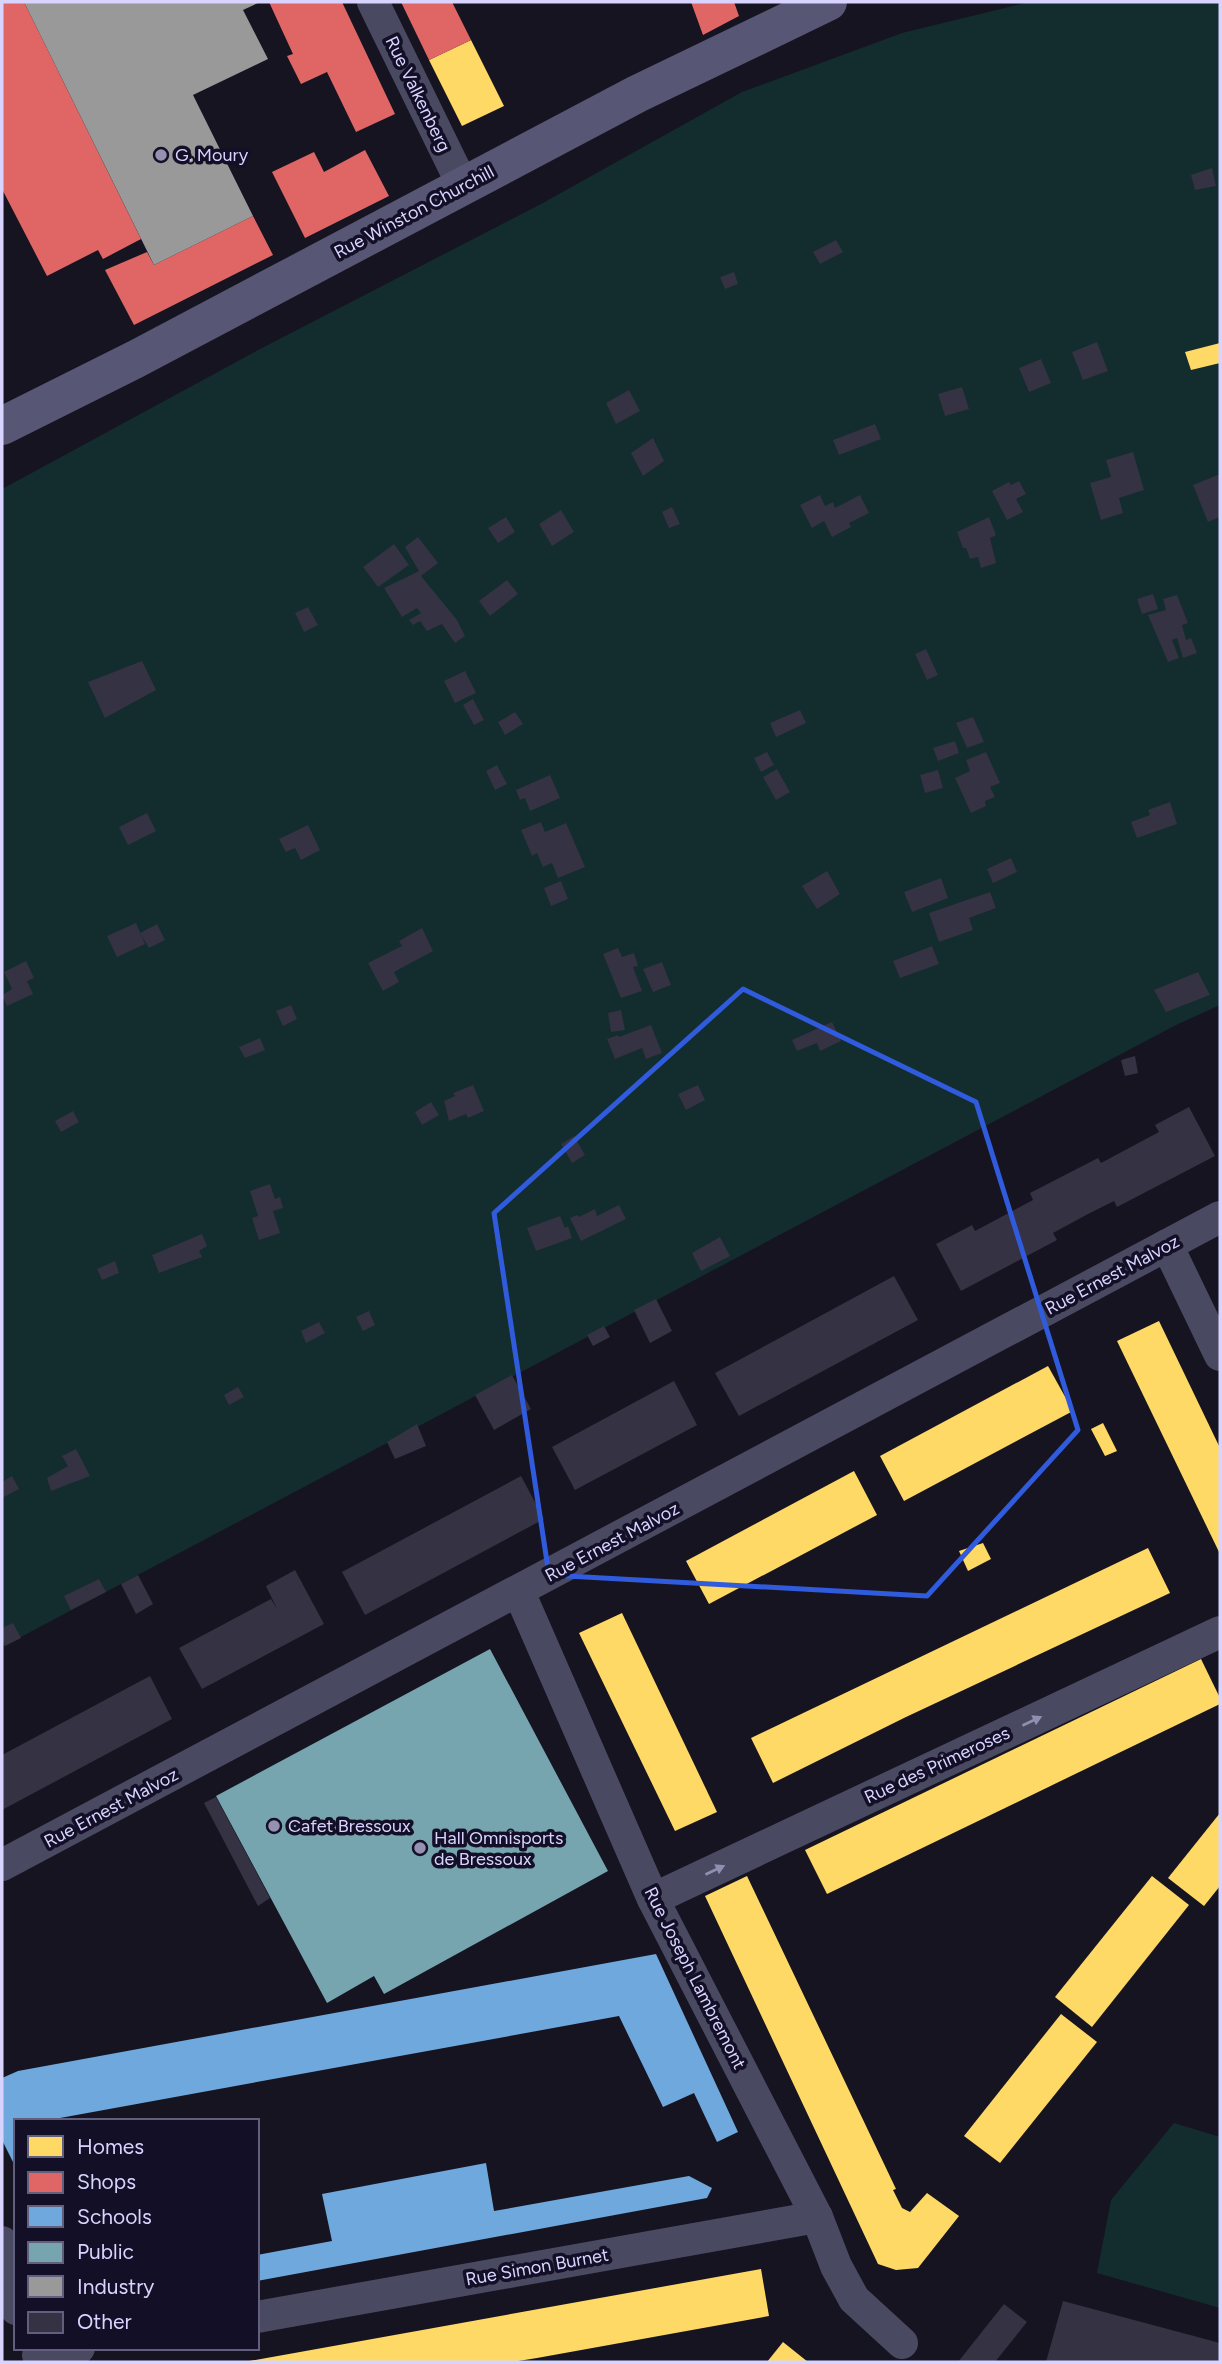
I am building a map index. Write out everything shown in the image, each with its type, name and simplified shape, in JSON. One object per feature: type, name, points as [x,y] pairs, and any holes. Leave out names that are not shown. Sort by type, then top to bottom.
[{"type":"main road","name":"Rue Winston Churchill","points":[[2,426],[136,359],[637,94],[828,2]]},
{"type":"street","name":"Rue Valkenberg","points":[[373,2],[463,186]]},
{"type":"street","name":"Rue Ernest Malvoz","points":[[2,1865],[1220,1217]]},
{"type":"street","points":[[1167,1245],[1220,1355]]},
{"type":"street","name":"Rue Joseph Lambremont","points":[[519,1592],[653,1899],[817,2217],[836,2266],[854,2299],[902,2343]]},
{"type":"street","name":"Rue des Primeroses","points":[[653,1899],[1220,1632]]},
{"type":"street","name":"Rue Simon Burnet","points":[[259,2317],[817,2217]]},
{"type":"street","points":[[2,2242],[10,2306]]},
{"type":"street","points":[[38,2355],[67,2350]]},
{"type":"highlighted area","points":[[743,989],[976,1102],[1078,1430],[927,1596],[549,1575],[494,1213]]},
{"type":"green space","points":[[1029,2],[1220,2],[1220,1005],[1176,1025],[2,1647],[2,489],[260,349],[541,204],[742,92],[902,33]]},
{"type":"green space","points":[[1174,2123],[1220,2137],[1220,2308],[1097,2273],[1111,2200]]},
{"type":"building: Homes","points":[[471,40],[504,106],[462,126],[429,60]]},
{"type":"building: Homes","points":[[1220,343],[1220,363],[1191,370],[1185,352]]},
{"type":"building: Homes","points":[[1159,1321],[1220,1448],[1220,1554],[1117,1341]]},
{"type":"building: Homes","points":[[1048,1366],[1073,1411],[904,1501],[880,1456]]},
{"type":"building: Homes","points":[[1103,1423],[1117,1451],[1105,1456],[1091,1429]]},
{"type":"building: Homes","points":[[854,1471],[877,1515],[709,1604],[686,1561]]},
{"type":"building: Homes","points":[[983,1543],[991,1559],[968,1571],[959,1551]]},
{"type":"building: Homes","points":[[1148,1548],[1170,1593],[906,1717],[773,1783],[751,1738]]},
{"type":"building: Homes","points":[[622,1613],[717,1812],[675,1831],[579,1633]]},
{"type":"building: Homes","points":[[1201,1659],[1220,1698],[1220,1704],[827,1894],[805,1850]]},
{"type":"building: Homes","points":[[1220,1813],[1220,1886],[1204,1906],[1168,1878]]},
{"type":"building: Homes","points":[[747,1876],[896,2189],[893,2190],[902,2208],[910,2212],[927,2193],[959,2216],[918,2268],[896,2270],[878,2264],[705,1896]]},
{"type":"building: Homes","points":[[1152,1876],[1189,1905],[1092,2027],[1055,1997]]},
{"type":"building: Homes","points":[[1061,2014],[1097,2042],[1000,2163],[964,2136]]},
{"type":"building: Homes","points":[[761,2269],[769,2316],[537,2358],[512,2362],[244,2362]]},
{"type":"building: Homes","points":[[783,2342],[808,2362],[767,2362]]},
{"type":"building: Shops","points":[[24,2],[141,239],[103,259],[98,250],[47,276],[2,189],[2,3]]},
{"type":"building: Shops","points":[[269,2],[342,2],[395,114],[356,132],[327,72],[301,84],[287,56],[293,54]]},
{"type":"building: Shops","points":[[401,2],[452,2],[471,40],[429,60]]},
{"type":"building: Shops","points":[[691,2],[734,2],[739,16],[703,35]]},
{"type":"building: Shops","points":[[365,150],[389,196],[305,238],[272,172],[314,152],[324,172]]},
{"type":"building: Shops","points":[[253,216],[273,255],[134,325],[105,270],[147,252],[154,265]]},
{"type":"building: Schools","points":[[656,1954],[738,2132],[717,2142],[694,2093],[663,2107],[619,2016],[59,2119],[14,2119],[14,2164],[2,2140],[2,2078],[18,2071]]},
{"type":"building: Schools","points":[[486,2163],[494,2211],[689,2176],[712,2188],[707,2198],[259,2281],[259,2255],[332,2241],[322,2194]]},
{"type":"building: Public","name":"Hall Omnisports de Bressoux","points":[[490,1649],[608,1871],[384,1994],[374,1976],[327,2003],[216,1796]]},
{"type":"building: Industry","name":"G. Moury","points":[[24,2],[260,2],[243,10],[268,59],[193,95],[253,216],[154,265]]},
{"type":"building: Other","points":[[1212,168],[1216,186],[1195,190],[1191,175]]},
{"type":"building: Other","points":[[836,240],[843,252],[820,264],[813,252]]},
{"type":"building: Other","points":[[734,272],[738,284],[725,289],[720,277]]},
{"type":"building: Other","points":[[1097,342],[1108,371],[1083,380],[1072,352]]},
{"type":"building: Other","points":[[1041,359],[1051,383],[1029,392],[1019,368]]},
{"type":"building: Other","points":[[962,387],[969,409],[945,416],[938,394]]},
{"type":"building: Other","points":[[629,390],[640,411],[616,424],[606,403]]},
{"type":"building: Other","points":[[875,424],[881,439],[839,455],[833,440]]},
{"type":"building: Other","points":[[653,438],[664,461],[643,476],[631,453]]},
{"type":"building: Other","points":[[1133,452],[1144,490],[1119,498],[1123,513],[1101,520],[1090,483],[1111,477],[1106,460]]},
{"type":"building: Other","points":[[1220,474],[1220,517],[1208,522],[1193,485]]},
{"type":"building: Other","points":[[1019,481],[1026,494],[1016,499],[1023,512],[1007,520],[992,491],[1009,482],[1011,485]]},
{"type":"building: Other","points":[[820,495],[825,506],[833,502],[835,508],[860,495],[869,513],[849,523],[851,527],[832,537],[824,521],[812,528],[800,505]]},
{"type":"building: Other","points":[[672,507],[680,524],[669,528],[662,512]]},
{"type":"building: Other","points":[[561,510],[574,532],[552,546],[539,524]]},
{"type":"building: Other","points":[[506,517],[515,532],[498,543],[488,528]]},
{"type":"building: Other","points":[[989,517],[996,535],[990,538],[996,563],[981,568],[978,557],[970,559],[957,532]]},
{"type":"building: Other","points":[[418,537],[438,563],[421,576],[457,620],[465,636],[455,643],[442,624],[427,631],[420,621],[413,625],[409,620],[421,613],[417,608],[402,617],[384,588],[419,571],[405,547]]},
{"type":"building: Other","points":[[394,544],[409,565],[378,587],[363,567]]},
{"type":"building: Other","points":[[507,580],[518,594],[490,616],[479,601]]},
{"type":"building: Other","points":[[1153,594],[1158,609],[1142,614],[1137,599]]},
{"type":"building: Other","points":[[1177,595],[1188,623],[1182,625],[1186,640],[1191,638],[1197,653],[1183,658],[1177,638],[1172,640],[1179,658],[1168,662],[1148,615],[1166,610],[1163,599]]},
{"type":"building: Other","points":[[308,607],[318,625],[304,632],[295,613]]},
{"type":"building: Other","points":[[926,649],[938,675],[927,680],[915,654]]},
{"type":"building: Other","points":[[142,661],[156,690],[105,718],[88,682]]},
{"type":"building: Other","points":[[465,671],[476,693],[455,703],[444,681]]},
{"type":"building: Other","points":[[473,699],[484,720],[474,725],[463,705]]},
{"type":"building: Other","points":[[800,710],[806,723],[776,737],[770,723]]},
{"type":"building: Other","points":[[515,712],[523,724],[505,735],[498,722]]},
{"type":"building: Other","points":[[973,717],[984,742],[967,748],[956,723]]},
{"type":"building: Other","points":[[955,741],[959,753],[938,761],[933,748]]},
{"type":"building: Other","points":[[767,752],[774,765],[761,772],[754,758]]},
{"type":"building: Other","points":[[986,752],[1000,783],[990,787],[995,797],[985,801],[986,806],[971,813],[955,778],[970,771],[966,760]]},
{"type":"building: Other","points":[[497,765],[507,784],[495,790],[486,771]]},
{"type":"building: Other","points":[[777,769],[790,792],[776,800],[763,777]]},
{"type":"building: Other","points":[[938,770],[943,788],[925,793],[920,775]]},
{"type":"building: Other","points":[[550,775],[560,798],[530,811],[525,798],[520,800],[516,790]]},
{"type":"building: Other","points":[[1170,802],[1177,824],[1137,838],[1131,822],[1150,815],[1148,810]]},
{"type":"building: Other","points":[[147,813],[156,831],[128,845],[119,827]]},
{"type":"building: Other","points":[[541,822],[545,832],[566,823],[585,867],[558,878],[552,863],[543,867],[537,853],[532,856],[521,830]]},
{"type":"building: Other","points":[[308,825],[320,850],[301,860],[295,848],[286,852],[279,839]]},
{"type":"building: Other","points":[[1011,858],[1017,872],[993,883],[987,869]]},
{"type":"building: Other","points":[[827,871],[840,894],[817,909],[802,886]]},
{"type":"building: Other","points":[[941,878],[948,898],[912,912],[904,892]]},
{"type":"building: Other","points":[[561,881],[568,899],[551,906],[544,888]]},
{"type":"building: Other","points":[[990,892],[996,908],[969,918],[973,930],[939,942],[929,913]]},
{"type":"building: Other","points":[[136,923],[145,944],[117,957],[107,936]]},
{"type":"building: Other","points":[[157,924],[165,940],[149,948],[140,933]]},
{"type":"building: Other","points":[[422,928],[433,951],[394,972],[399,982],[383,991],[368,963],[402,946],[399,941]]},
{"type":"building: Other","points":[[932,946],[939,964],[900,978],[893,961]]},
{"type":"building: Other","points":[[618,948],[622,957],[634,953],[638,966],[633,967],[642,991],[621,998],[603,954]]},
{"type":"building: Other","points":[[26,961],[34,978],[27,981],[33,994],[7,1006],[2,995],[12,989],[4,972]]},
{"type":"building: Other","points":[[662,962],[671,985],[653,992],[643,969]]},
{"type":"building: Other","points":[[1198,972],[1210,995],[1166,1012],[1154,990]]},
{"type":"building: Other","points":[[291,1005],[297,1019],[283,1026],[276,1011]]},
{"type":"building: Other","points":[[621,1010],[625,1030],[611,1032],[608,1013]]},
{"type":"building: Other","points":[[832,1022],[841,1041],[820,1051],[817,1043],[797,1051],[792,1040]]},
{"type":"building: Other","points":[[651,1025],[662,1053],[646,1059],[642,1048],[615,1059],[607,1039]]},
{"type":"building: Other","points":[[260,1038],[265,1050],[245,1058],[239,1047]]},
{"type":"building: Other","points":[[1135,1056],[1138,1073],[1125,1076],[1121,1060]]},
{"type":"building: Other","points":[[473,1085],[484,1111],[468,1118],[466,1114],[449,1121],[444,1101],[455,1096],[453,1093]]},
{"type":"building: Other","points":[[698,1085],[705,1100],[686,1110],[678,1094]]},
{"type":"building: Other","points":[[431,1102],[439,1115],[422,1125],[415,1112]]},
{"type":"building: Other","points":[[1189,1107],[1215,1156],[1117,1207],[1114,1201],[1088,1214],[1053,1233],[1057,1240],[961,1291],[936,1244],[972,1225],[975,1231],[1033,1200],[1030,1193],[1098,1158],[1101,1163],[1159,1132],[1155,1125]]},
{"type":"building: Other","points":[[73,1111],[79,1122],[61,1132],[55,1121]]},
{"type":"building: Other","points":[[574,1136],[585,1155],[572,1163],[561,1144]]},
{"type":"building: Other","points":[[270,1184],[275,1199],[280,1197],[283,1208],[273,1211],[280,1233],[259,1240],[252,1218],[258,1216],[250,1191]]},
{"type":"building: Other","points":[[619,1205],[626,1219],[581,1241],[570,1218],[577,1215],[579,1217],[595,1209],[597,1216]]},
{"type":"building: Other","points":[[560,1216],[565,1228],[568,1226],[572,1238],[536,1251],[527,1228]]},
{"type":"building: Other","points":[[202,1234],[207,1246],[199,1251],[202,1257],[159,1273],[152,1255]]},
{"type":"building: Other","points":[[720,1237],[730,1256],[701,1271],[692,1253]]},
{"type":"building: Other","points":[[115,1261],[119,1273],[102,1280],[97,1269]]},
{"type":"building: Other","points":[[894,1276],[918,1320],[739,1416],[715,1373]]},
{"type":"building: Other","points":[[656,1299],[672,1331],[650,1343],[634,1310]]},
{"type":"building: Other","points":[[369,1311],[375,1325],[363,1331],[356,1317]]},
{"type":"building: Other","points":[[319,1322],[325,1333],[306,1343],[301,1331]]},
{"type":"building: Other","points":[[604,1326],[610,1337],[593,1346],[587,1335]]},
{"type":"building: Other","points":[[512,1375],[531,1409],[494,1430],[475,1395]]},
{"type":"building: Other","points":[[674,1381],[697,1425],[575,1490],[552,1447]]},
{"type":"building: Other","points":[[238,1387],[244,1397],[229,1405],[224,1395]]},
{"type":"building: Other","points":[[417,1424],[426,1446],[395,1459],[387,1442]]},
{"type":"building: Other","points":[[76,1449],[90,1476],[51,1491],[47,1478],[68,1466],[62,1456]]},
{"type":"building: Other","points":[[12,1476],[19,1489],[2,1498],[2,1482]]},
{"type":"building: Other","points":[[521,1476],[544,1519],[365,1615],[342,1572]]},
{"type":"building: Other","points":[[295,1570],[324,1624],[202,1689],[179,1648],[271,1599],[277,1609],[266,1586]]},
{"type":"building: Other","points":[[138,1575],[153,1604],[136,1614],[121,1584]]},
{"type":"building: Other","points":[[99,1579],[106,1592],[71,1610],[64,1596]]},
{"type":"building: Other","points":[[13,1623],[21,1638],[5,1646],[2,1628]]},
{"type":"building: Other","points":[[150,1676],[172,1719],[2,1810],[2,1755]]},
{"type":"building: Other","points":[[216,1797],[270,1898],[258,1906],[204,1803]]},
{"type":"building: Other","points":[[1063,2301],[1220,2343],[1220,2362],[1046,2362]]},
{"type":"building: Other","points":[[1004,2304],[1027,2322],[995,2362],[958,2362]]},
{"type":"place","name":"G. Moury","points":[[161,155]]},
{"type":"place","name":"Cafet Bressoux","points":[[274,1826]]},
{"type":"place","name":"Hall Omnisports de Bressoux","points":[[420,1848]]}]
